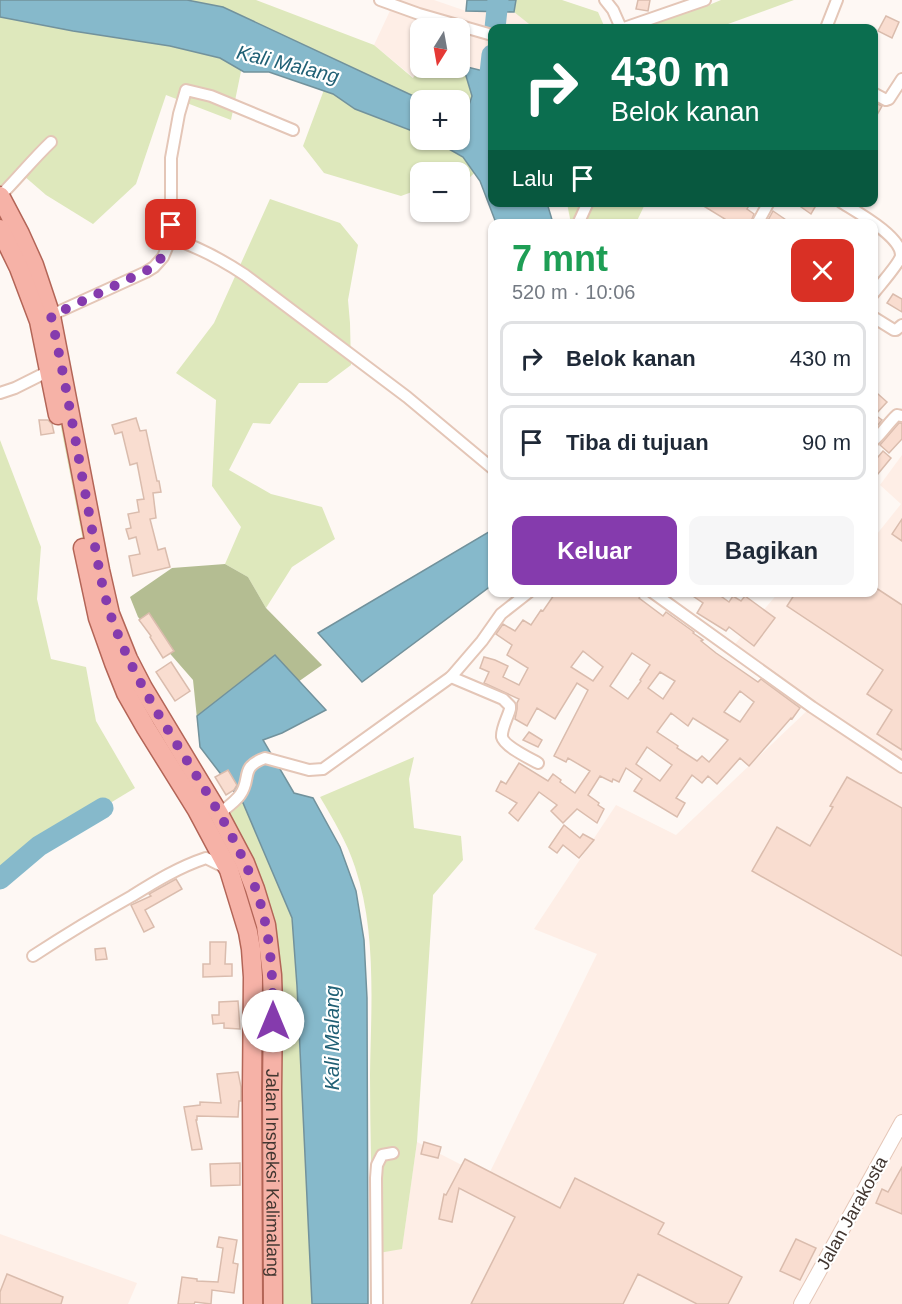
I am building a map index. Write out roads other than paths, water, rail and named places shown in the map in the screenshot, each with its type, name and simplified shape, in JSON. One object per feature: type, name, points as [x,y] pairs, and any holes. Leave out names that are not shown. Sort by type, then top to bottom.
[{"type":"main road","name":"Jalan Inspeksi Kalimalang","points":[[0,196],[34,265],[110,614],[154,725],[245,863],[266,925],[260,948],[253,1005],[253,1304]]},
{"type":"main road","name":"Jalan Inspeksi Kalimalang","points":[[0,229],[45,318]]},
{"type":"main road","name":"Jalan Inspeksi Kalimalang","points":[[209,809],[248,932],[260,948],[273,1004],[273,1304]]},
{"type":"main road","points":[[253,1005],[273,1004]]},
{"type":"main road","points":[[252,1092],[272,1092]]},
{"type":"main road","points":[[252,1126],[272,1126]]},
{"type":"main road","points":[[252,1190],[272,1190]]},
{"type":"main road","points":[[252,1228],[273,1228]]},
{"type":"main road","points":[[252,1275],[273,1275]]},
{"type":"street","points":[[380,0],[488,34]]},
{"type":"street","points":[[605,0],[620,24]]},
{"type":"street","points":[[635,24],[705,0]]},
{"type":"street","points":[[828,24],[837,0]]},
{"type":"street","points":[[651,24],[655,18]]},
{"type":"street","points":[[878,96],[886,100],[889,99],[901,74]]},
{"type":"street","points":[[45,318],[154,267],[163,257],[171,238],[171,158],[186,90],[212,96],[292,130]]},
{"type":"street","points":[[0,196],[51,142]]},
{"type":"street","points":[[849,207],[868,219]]},
{"type":"street","points":[[878,225],[891,233],[902,249],[902,257],[878,288]]},
{"type":"street","points":[[171,238],[205,251],[245,275],[407,397],[488,465]]},
{"type":"street","points":[[878,319],[900,330]]},
{"type":"street","points":[[0,393],[56,368]]},
{"type":"street","points":[[878,437],[897,415],[902,416]]},
{"type":"street","points":[[209,809],[242,793],[248,769],[265,758],[314,771],[323,769],[451,677],[482,641],[501,614],[523,597]]},
{"type":"street","points":[[666,597],[812,707],[902,767]]},
{"type":"street","points":[[451,677],[507,702],[510,709],[502,735],[503,740],[538,763]]},
{"type":"street","points":[[33,956],[79,926],[190,863],[206,858],[229,870]]},
{"type":"street","name":"Jalan Jarakosta","points":[[801,1304],[902,1122]]},
{"type":"street","points":[[377,1304],[377,1165],[382,1155],[393,1153]]},
{"type":"water","points":[[0,0],[187,0],[223,7],[410,94],[410,130],[355,109],[333,94],[269,72],[244,72],[220,58],[170,46],[0,17]]},
{"type":"water","points":[[467,0],[516,0],[514,12],[466,11]]},
{"type":"water","points":[[470,68],[488,72],[488,202],[480,181],[470,167],[470,162],[467,162],[463,157],[451,150],[470,150],[472,96],[467,78],[470,78]]},
{"type":"water","points":[[490,207],[548,207],[552,219],[494,219]]},
{"type":"water","points":[[488,532],[488,588],[362,682],[318,633]]},
{"type":"water","points":[[275,655],[326,710],[282,733],[263,740],[294,793],[313,798],[340,847],[356,891],[364,940],[367,998],[368,1304],[312,1304],[292,918],[243,803],[200,747],[197,716]]},
{"type":"waterway","points":[[495,24],[498,0]]},
{"type":"waterway","points":[[488,92],[484,129],[488,138]]},
{"type":"waterway","name":"Kali Malang","points":[[0,879],[39,846],[103,808]]}]
